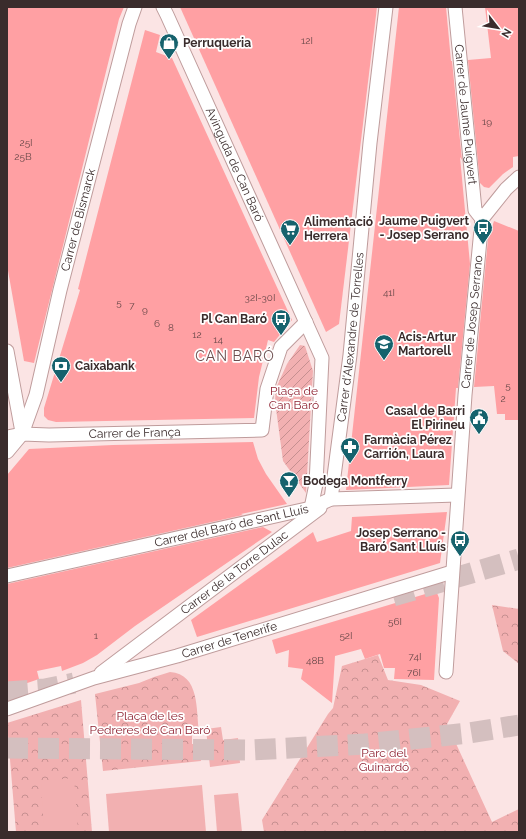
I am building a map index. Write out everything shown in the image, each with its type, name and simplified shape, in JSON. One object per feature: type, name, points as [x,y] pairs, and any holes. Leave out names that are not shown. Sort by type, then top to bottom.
[{"type":"street","name":"Carrer de Bismarck","points":[[22,434],[36,395],[62,283],[129,24],[136,7]]},
{"type":"street","name":"Avinguda de Can Baró","points":[[163,7],[306,322]]},
{"type":"street","name":"Carrer d'Alexandre de Torrelles","points":[[332,500],[347,377],[370,143],[386,7]]},
{"type":"street","name":"Carrer de Jaume Puigvert","points":[[455,7],[476,210],[482,219]]},
{"type":"street","points":[[482,219],[506,189],[519,177]]},
{"type":"street","name":"Carrer de Josep Serrano","points":[[446,672],[466,379],[482,219]]},
{"type":"street","points":[[306,322],[322,358],[316,484],[311,508]]},
{"type":"street","name":"Carrer de França","points":[[7,437],[22,434],[49,435],[262,430],[267,389],[282,347],[306,322]]},
{"type":"street","points":[[7,351],[22,434],[7,452]]},
{"type":"street","name":"Carrer del Baró de Sant Lluís","points":[[7,576],[311,508],[332,500],[457,495]]},
{"type":"street","name":"Carrer de la Torre Dulac","points":[[94,678],[332,500]]},
{"type":"street","name":"Carrer de Tenerife","points":[[7,709],[94,678],[177,656],[452,572]]},
{"type":"street","points":[[137,646],[146,664]]},
{"type":"green space","name":"Plaça de Can Baró","points":[[300,345],[305,346],[313,371],[306,493],[283,461],[275,401],[276,388],[287,364]]},
{"type":"green space","points":[[492,605],[519,609],[519,664],[503,651]]},
{"type":"green space","name":"Parc del Guinardó","points":[[378,655],[388,680],[421,685],[460,701],[447,724],[492,822],[519,809],[519,832],[264,832],[262,820],[333,708],[342,666]]},
{"type":"green space","name":"Plaça de les Pedreres de Can Baró","points":[[170,672],[180,674],[187,679],[195,694],[199,732],[192,734],[192,744],[199,744],[201,761],[103,771],[95,694],[139,683]]},
{"type":"green space","name":"Plaça de les Pedreres de Can Baró","points":[[81,700],[92,832],[16,832],[7,723]]},
{"type":"green space","points":[[221,727],[223,740],[238,738],[240,763],[210,767],[206,729]]},
{"type":"green space","points":[[74,778],[78,832],[44,832],[41,781]]},
{"type":"green space","points":[[202,785],[206,832],[109,832],[106,794]]},
{"type":"green space","points":[[238,793],[242,832],[217,832],[214,795]]},
{"type":"building","points":[[7,7],[124,7],[119,19],[34,363],[24,361],[7,265]]},
{"type":"building","points":[[180,7],[377,7],[339,324],[326,332]]},
{"type":"building","points":[[399,7],[446,7],[452,61],[462,160],[460,157],[470,264],[458,388],[456,388],[449,485],[346,490]]},
{"type":"building","points":[[485,7],[519,7],[519,156],[513,157],[513,167],[503,174],[489,188],[484,187],[480,183],[468,60],[491,58]]},
{"type":"building","points":[[145,30],[160,35],[156,52],[172,58],[292,320],[274,342],[268,340],[259,377],[254,418],[56,422],[48,420],[44,416],[44,408],[80,290],[78,289]]},
{"type":"building","points":[[494,221],[519,231],[519,420],[505,420],[505,414],[497,414],[494,386],[474,387],[488,239]]},
{"type":"building","points":[[253,442],[258,459],[266,474],[287,504],[7,568],[7,475],[29,449],[113,445]]},
{"type":"building","points":[[447,512],[440,563],[197,637],[191,620],[313,532],[317,542],[351,531],[352,517]]},
{"type":"building","points":[[263,527],[272,532],[135,626],[97,655],[83,663],[62,671],[61,666],[37,671],[39,679],[7,690],[7,584]]},
{"type":"building","points":[[432,592],[437,593],[439,598],[434,680],[394,679],[395,668],[384,668],[380,654],[365,659],[361,649],[335,656],[332,703],[301,679],[303,669],[288,667],[289,650],[276,654],[272,640]]},
{"type":"tunnel","points":[[393,596],[519,559]]},
{"type":"tunnel","points":[[7,692],[45,689],[74,683]]},
{"type":"tunnel","points":[[7,748],[251,750],[365,744],[469,733],[519,725]]},
{"type":"place","name":"Perruqueria","points":[[169,60]]},
{"type":"place","name":"Jaume Puigvert - Josep Serrano","points":[[483,245]]},
{"type":"place","name":"Alimentació Herrera","points":[[290,246]]},
{"type":"place","name":"Pl Can Baró","points":[[281,336]]},
{"type":"place","name":"Acis-Artur Martorell","points":[[384,361]]},
{"type":"place","name":"Caixabank","points":[[61,383]]},
{"type":"place","name":"Casal de Barri El Pirineu","points":[[479,435]]},
{"type":"place","name":"Farmàcia Pérez Carrión, Laura","points":[[350,464]]},
{"type":"place","name":"Bodega Montferry","points":[[289,498]]},
{"type":"place","name":"Josep Serrano - Baró Sant Lluís","points":[[460,557]]},
{"type":"district","name":"CAN BARÓ","points":[[235,356]]}]
